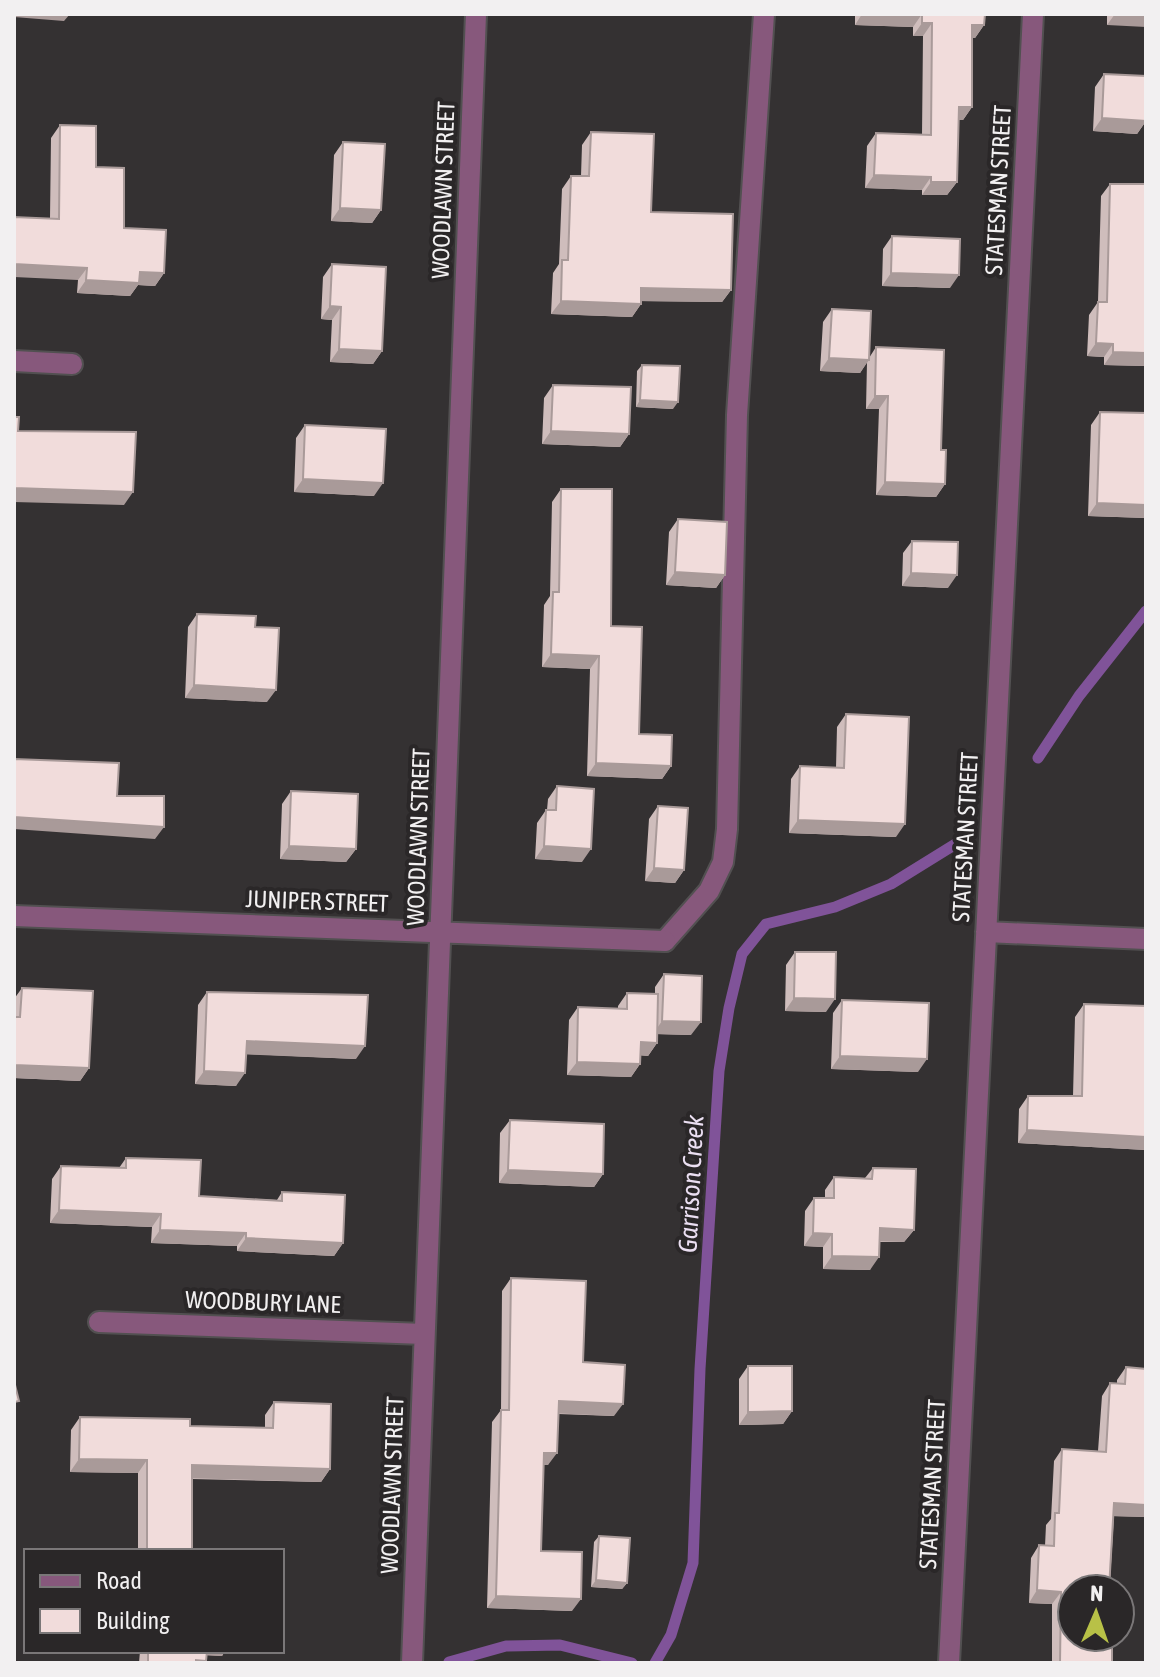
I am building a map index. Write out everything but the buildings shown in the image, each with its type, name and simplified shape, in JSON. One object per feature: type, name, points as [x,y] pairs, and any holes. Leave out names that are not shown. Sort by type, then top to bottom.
[{"type":"street","name":"WOODLAWN STREET","points":[[412,1663],[476,14]]},
{"type":"street","name":"JUNIPER STREET","points":[[14,916],[665,941],[691,914],[709,891],[723,862],[725,840],[737,415],[764,14]]},
{"type":"street","name":"STATESMAN STREET","points":[[949,1663],[1033,14]]},
{"type":"street","points":[[14,361],[72,364]]},
{"type":"street","points":[[986,932],[1146,939]]},
{"type":"street","name":"WOODBURY LANE","points":[[99,1322],[424,1334]]},
{"type":"waterway","name":"Garrison Creek","points":[[1038,758],[1079,696],[1146,611]]},
{"type":"waterway","name":"Garrison Creek","points":[[655,1663],[671,1635],[693,1563],[700,1369],[719,1071],[742,954],[766,924],[835,907],[891,884],[962,840]]},
{"type":"waterway","name":"Garrison Creek","points":[[449,1662],[506,1646],[560,1645],[632,1663]]}]
